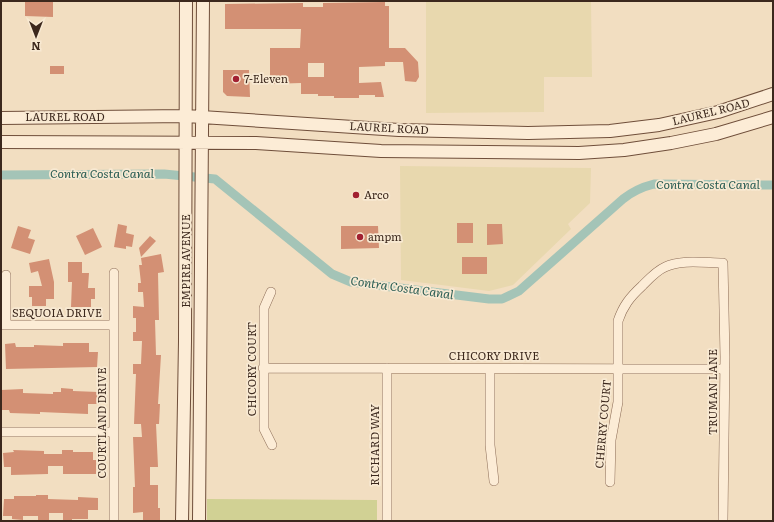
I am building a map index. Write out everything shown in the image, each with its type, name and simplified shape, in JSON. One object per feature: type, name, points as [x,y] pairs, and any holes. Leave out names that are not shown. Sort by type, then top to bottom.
[{"type":"main road","name":"EMPIRE AVENUE","points":[[182,521],[186,187],[186,1]]},
{"type":"main road","name":"EMPIRE AVENUE","points":[[198,521],[203,142],[203,1]]},
{"type":"main road","name":"LAUREL ROAD","points":[[1,118],[186,116],[399,130],[528,133],[619,130],[659,125],[718,112],[773,94]]},
{"type":"main road","name":"LAUREL ROAD","points":[[1,142],[256,143],[381,151],[580,153],[624,150],[671,144],[716,134],[773,116]]},
{"type":"main road","points":[[466,152],[467,131]]},
{"type":"street","name":"CHERRY COURT","points":[[610,482],[611,440],[618,402],[618,321],[622,309],[630,297],[666,266],[680,263],[723,263]]},
{"type":"street","name":"TRUMAN LANE","points":[[723,263],[725,369],[723,521]]},
{"type":"street","name":"COURTLAND DRIVE","points":[[114,274],[114,521]]},
{"type":"street","points":[[4,325],[6,275]]},
{"type":"street","name":"CHICORY COURT","points":[[271,292],[264,308],[264,429],[272,445]]},
{"type":"street","name":"SEQUOIA DRIVE","points":[[4,325],[114,325]]},
{"type":"street","name":"CHICORY DRIVE","points":[[264,368],[725,369]]},
{"type":"street","name":"RICHARD WAY","points":[[387,368],[387,521]]},
{"type":"street","points":[[490,369],[490,445],[494,481]]},
{"type":"street","points":[[1,432],[114,432]]},
{"type":"shaded area","points":[[426,1],[591,1],[592,77],[544,77],[544,112],[426,113]]},
{"type":"shaded area","points":[[400,166],[591,168],[590,203],[568,224],[571,229],[513,285],[489,291],[401,280]]},
{"type":"green space","points":[[207,499],[377,500],[377,521],[207,521]]},
{"type":"building","points":[[25,1],[53,1],[53,17],[25,16]]},
{"type":"building","points":[[385,2],[385,6],[389,6],[389,48],[405,48],[418,62],[419,77],[416,82],[405,81],[403,62],[385,62],[385,66],[359,67],[359,83],[381,82],[384,97],[375,97],[375,95],[359,95],[359,98],[334,98],[334,96],[318,96],[318,94],[301,94],[301,83],[270,84],[270,48],[300,48],[301,29],[225,29],[225,4],[303,3],[303,7],[323,7],[323,3]],"holes":[[[308,63],[324,63],[324,77],[308,77]]]},
{"type":"building","points":[[50,66],[64,66],[64,74],[50,74]]},
{"type":"building","name":"7-Eleven","points":[[223,70],[249,70],[250,97],[227,96],[223,92]]},
{"type":"building","points":[[457,223],[473,223],[473,243],[457,243]]},
{"type":"building","points":[[118,224],[127,226],[126,233],[134,235],[132,247],[126,246],[126,249],[114,247]]},
{"type":"building","points":[[487,224],[502,224],[503,244],[487,245]]},
{"type":"building","points":[[18,226],[31,230],[28,238],[35,240],[30,254],[11,248]]},
{"type":"building","name":"ampm","points":[[341,226],[378,226],[379,248],[341,249]]},
{"type":"building","points":[[93,228],[102,247],[85,255],[76,236]]},
{"type":"building","points":[[150,236],[156,241],[141,257],[139,248]]},
{"type":"building","points":[[161,254],[164,272],[158,273],[159,320],[155,320],[156,355],[161,355],[158,404],[160,404],[159,424],[156,424],[158,467],[150,467],[150,485],[158,485],[158,508],[160,508],[160,521],[143,521],[143,512],[133,513],[133,487],[135,487],[133,437],[142,437],[141,424],[134,424],[136,374],[133,374],[133,364],[141,364],[142,341],[133,341],[133,332],[136,332],[136,318],[133,318],[133,306],[144,307],[143,292],[138,292],[138,283],[141,283],[139,265],[142,265],[141,258]]},
{"type":"building","points":[[462,257],[487,257],[487,274],[462,274]]},
{"type":"building","points":[[49,259],[54,282],[54,299],[46,299],[46,306],[32,306],[32,297],[29,297],[29,286],[42,286],[38,271],[31,273],[29,263]]},
{"type":"building","points":[[68,262],[82,262],[82,273],[89,273],[88,288],[95,288],[95,299],[91,299],[91,307],[71,307],[72,282],[68,282]]},
{"type":"building","points":[[15,343],[16,347],[34,347],[34,345],[63,346],[63,343],[89,343],[89,352],[98,352],[97,367],[6,369],[5,344]]},
{"type":"building","points":[[61,388],[73,389],[73,391],[98,392],[98,404],[88,404],[88,414],[40,412],[40,414],[10,413],[9,410],[1,410],[1,390],[23,389],[23,393],[53,394],[53,392],[61,392]]},
{"type":"building","points":[[13,450],[44,451],[44,454],[62,454],[62,450],[73,450],[73,452],[93,452],[93,460],[96,460],[96,474],[63,474],[63,466],[48,466],[48,474],[11,475],[11,467],[4,467],[3,453],[14,452]]},
{"type":"building","points":[[48,495],[48,499],[78,500],[78,497],[98,498],[98,510],[88,510],[88,519],[63,520],[63,513],[49,513],[49,520],[38,520],[38,516],[23,516],[23,520],[12,519],[12,516],[3,516],[4,499],[14,499],[14,496]]},
{"type":"waterway","name":"Contra Costa Canal","points":[[1,175],[164,174],[215,179],[332,274],[351,282],[489,299],[502,299],[519,291],[623,199],[642,188],[654,184],[773,185]]},
{"type":"place","name":"7-Eleven","points":[[236,79]]},
{"type":"place","name":"Arco","points":[[356,195]]},
{"type":"place","name":"ampm","points":[[360,237]]}]
